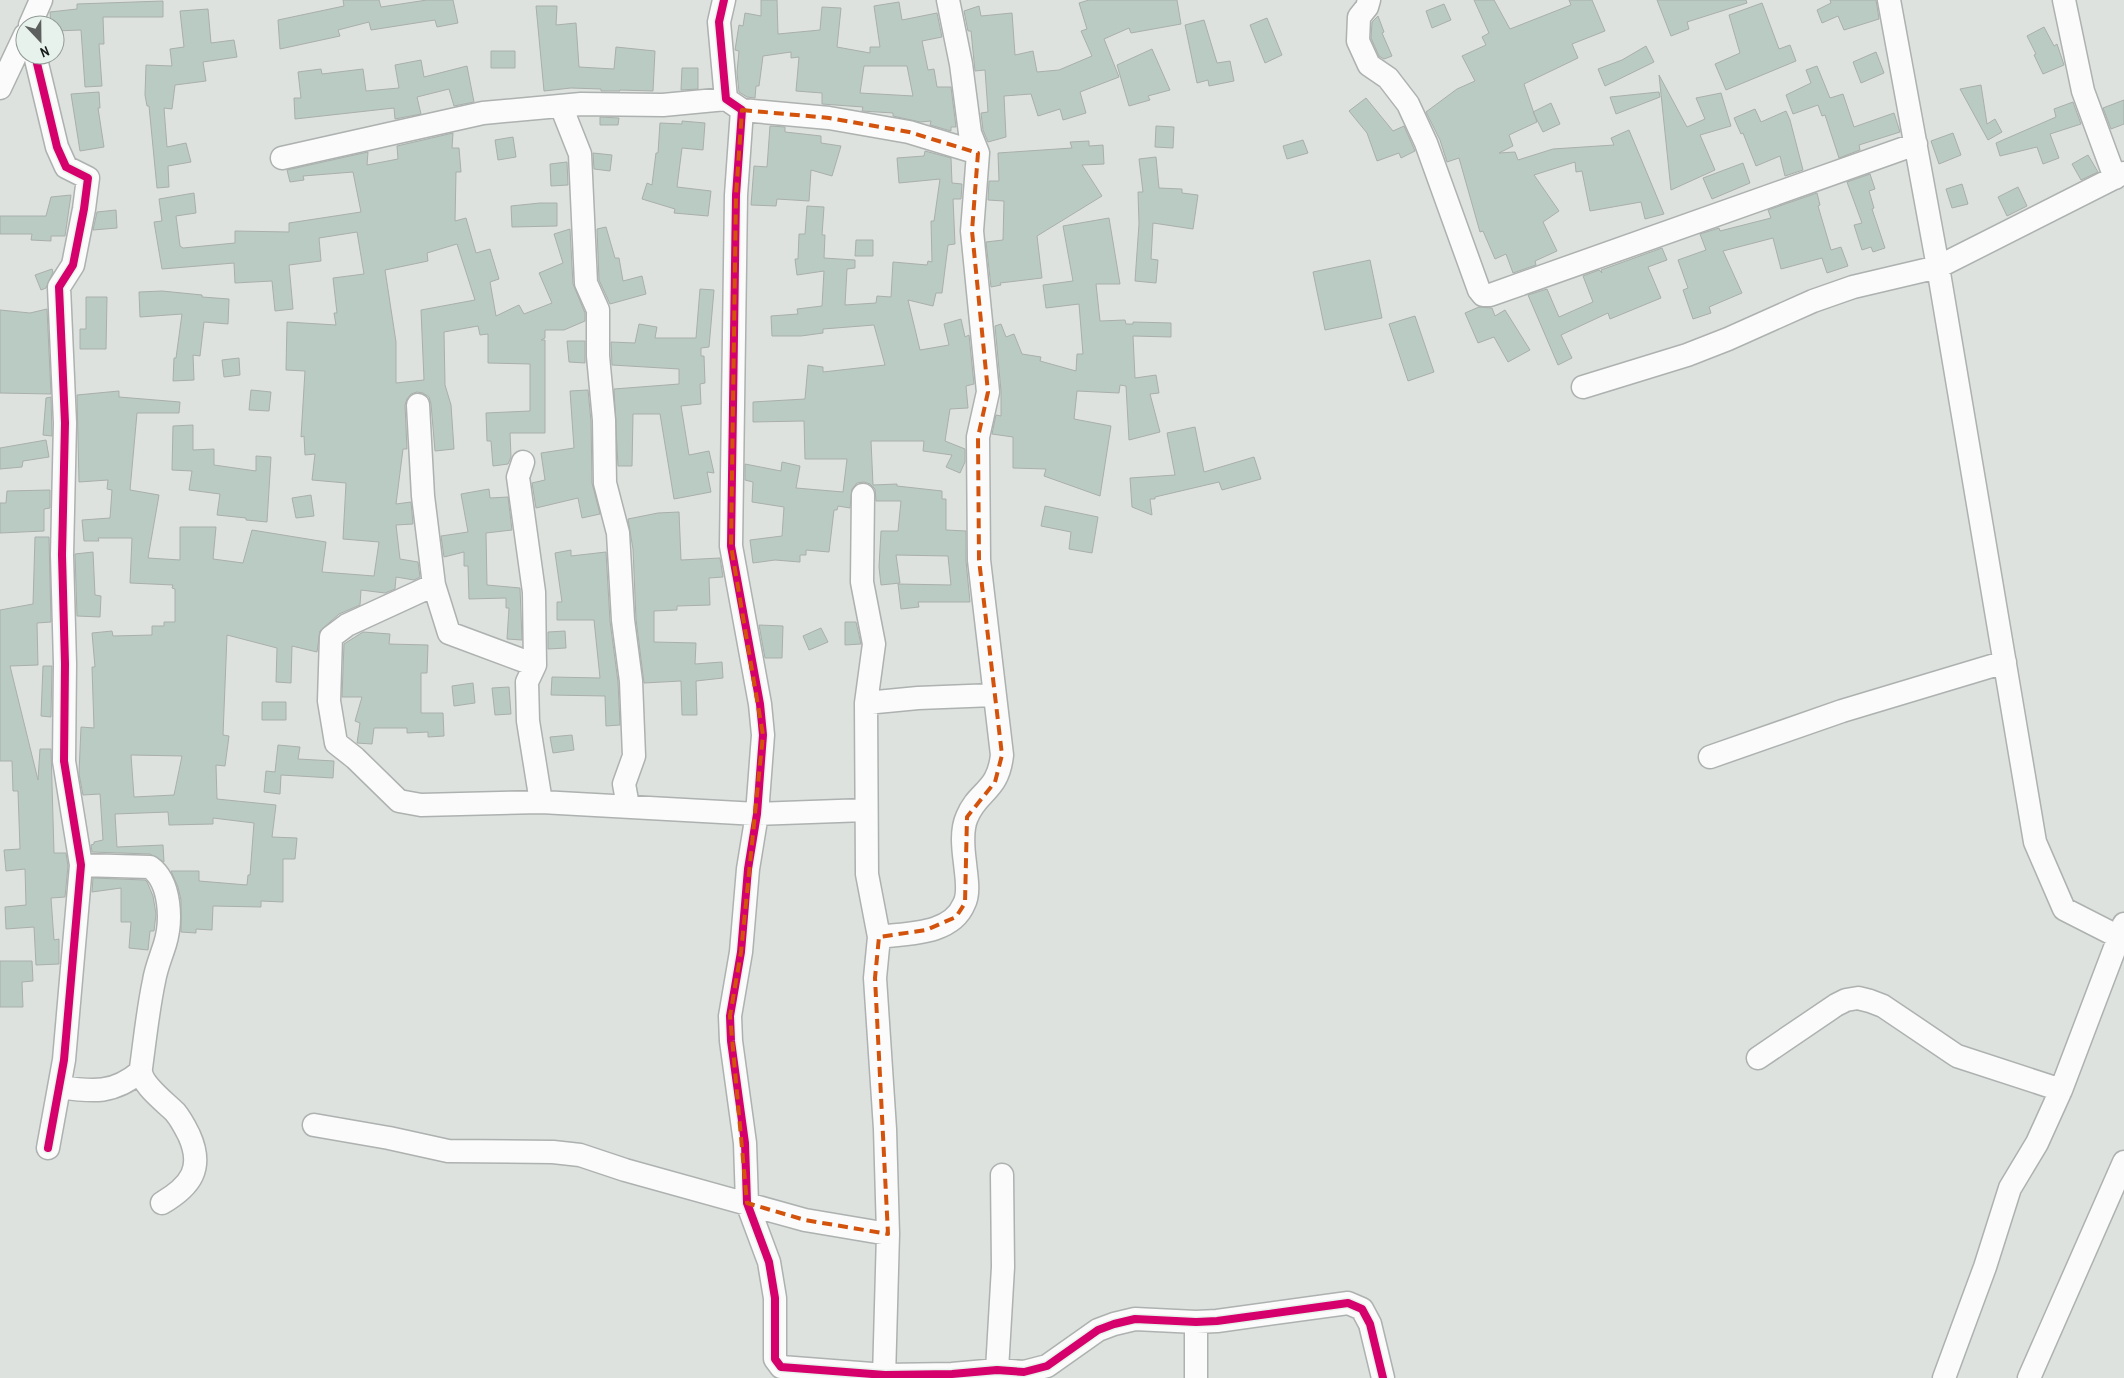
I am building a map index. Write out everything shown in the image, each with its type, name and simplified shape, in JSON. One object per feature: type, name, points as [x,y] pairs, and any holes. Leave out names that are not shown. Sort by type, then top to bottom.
[{"type":"street","points":[[34,15],[41,0]]},
{"type":"street","points":[[724,0],[719,22],[734,105],[736,195],[731,546],[760,704],[762,727],[757,814],[748,869],[741,952],[730,1016],[731,1041],[745,1143],[747,1203],[769,1262],[775,1298],[775,1359],[777,1364],[781,1367],[885,1376],[952,1374],[997,1370],[1032,1371],[1062,1356],[1098,1330],[1135,1319],[1196,1322],[1250,1317],[1348,1303],[1362,1309],[1370,1324],[1383,1378]]},
{"type":"street","points":[[879,936],[926,930],[945,925],[956,917],[965,903],[967,882],[964,853],[966,822],[975,804],[995,782],[1001,770],[1002,755],[979,560],[978,437],[988,392],[972,231],[978,153],[970,133],[948,0]]},
{"type":"street","points":[[1369,0],[1367,7],[1360,17],[1358,41],[1369,65],[1388,78],[1408,104],[1426,143],[1479,290],[1484,295],[1490,295],[1916,144]]},
{"type":"street","points":[[1889,0],[1938,267],[2036,842],[2049,877],[2064,908],[2122,931],[2061,1090],[2037,1143],[2010,1188],[1944,1378]]},
{"type":"street","points":[[1583,387],[1687,355],[1813,301],[1853,286],[1938,267],[2120,176],[2083,91],[2064,0]]},
{"type":"street","points":[[0,88],[15,56]]},
{"type":"street","points":[[38,65],[60,154],[66,167],[88,178],[73,265],[59,287],[65,423],[62,555],[64,761],[81,865],[69,1012],[60,1087],[48,1148]]},
{"type":"street","points":[[282,158],[483,113],[581,104],[734,105],[829,118],[909,132],[978,153]]},
{"type":"street","points":[[561,106],[580,154],[586,283],[598,310],[598,356],[604,420],[605,483],[618,533],[623,620],[631,681],[634,756],[624,784],[628,806]]},
{"type":"street","points":[[418,405],[423,496],[434,585],[449,633],[535,665]]},
{"type":"street","points":[[523,462],[518,478],[534,592],[535,665],[526,682],[528,721],[541,802]]},
{"type":"street","points":[[863,494],[862,582],[874,644],[866,703],[866,810],[867,874],[879,936],[875,978],[885,1129],[888,1234],[885,1376]]},
{"type":"street","points":[[434,585],[347,625],[331,637],[329,701],[336,744],[356,758],[399,801],[421,805],[541,802],[757,814],[866,810]]},
{"type":"street","points":[[1710,756],[1842,711],[2005,662]]},
{"type":"street","points":[[866,703],[994,694]]},
{"type":"street","points":[[81,865],[150,866],[158,872],[163,884],[168,910],[166,943],[153,982],[141,1072],[149,1087],[177,1114],[183,1123],[192,1141],[196,1156],[196,1166],[192,1178],[176,1195],[162,1204]]},
{"type":"street","points":[[1758,1058],[1836,1005],[1846,1000],[1858,998],[1882,1006],[1957,1056],[2061,1090]]},
{"type":"street","points":[[60,1087],[99,1091],[123,1084],[141,1072]]},
{"type":"street","points":[[314,1125],[448,1150],[553,1152],[580,1155],[625,1170],[805,1220],[888,1234]]},
{"type":"street","points":[[2029,1378],[2124,1162]]},
{"type":"street","points":[[997,1370],[1003,1267],[1002,1175]]},
{"type":"street","points":[[1196,1322],[1196,1378]]},
{"type":"highlighted area","points":[[742,110],[829,118],[909,132],[978,153],[972,231],[988,392],[978,437],[979,560],[1002,755],[995,782],[967,817],[965,903],[956,917],[926,930],[879,937],[875,978],[888,1234],[805,1220],[747,1203],[730,1016],[741,952],[763,735],[731,546],[736,195]]},
{"type":"building","points":[[343,0],[379,0],[381,7],[427,0],[453,0],[458,23],[437,27],[435,20],[371,30],[369,22],[338,30],[340,36],[280,49],[278,20],[344,6]]},
{"type":"building","points":[[761,0],[777,0],[778,34],[820,30],[822,7],[841,8],[837,47],[870,53],[870,47],[880,47],[874,6],[899,2],[902,20],[937,13],[942,37],[922,41],[928,70],[934,69],[937,87],[951,87],[956,127],[951,127],[951,131],[930,125],[931,121],[920,122],[893,116],[893,113],[862,111],[863,107],[822,104],[822,93],[796,91],[799,57],[791,58],[791,52],[763,56],[759,86],[756,86],[755,98],[747,97],[739,92],[737,72],[739,51],[735,50],[739,25],[743,26],[745,13],[761,16]],"holes":[[[864,66],[907,66],[913,96],[860,93]]]},
{"type":"building","points":[[1089,0],[1177,0],[1181,24],[1131,33],[1129,28],[1104,39],[1119,77],[1080,92],[1086,113],[1063,120],[1060,109],[1038,116],[1031,94],[1004,96],[1006,137],[988,142],[983,130],[981,113],[988,112],[985,70],[975,71],[971,31],[968,31],[964,11],[979,6],[981,16],[1012,13],[1015,55],[1033,51],[1037,72],[1059,70],[1092,56],[1081,31],[1087,29],[1079,3]]},
{"type":"building","points":[[1474,0],[1494,0],[1510,29],[1571,5],[1569,0],[1592,0],[1605,31],[1572,44],[1578,58],[1524,84],[1537,122],[1509,135],[1513,146],[1499,153],[1515,152],[1518,160],[1553,149],[1614,145],[1611,138],[1629,130],[1664,214],[1645,219],[1641,202],[1590,211],[1582,171],[1576,172],[1575,162],[1534,175],[1559,211],[1543,222],[1557,251],[1535,261],[1536,265],[1513,273],[1506,254],[1495,259],[1483,231],[1480,232],[1459,158],[1447,162],[1440,140],[1426,112],[1457,89],[1475,81],[1462,56],[1486,45],[1482,37],[1489,33]]},
{"type":"building","points":[[1657,0],[1746,0],[1747,3],[1687,22],[1689,29],[1671,36]]},
{"type":"building","points":[[1830,0],[1876,0],[1879,19],[1844,30],[1838,16],[1822,23],[1817,10],[1831,3]]},
{"type":"building","points":[[163,1],[163,17],[103,17],[104,44],[99,44],[102,86],[85,87],[81,30],[65,31],[65,15],[50,15],[50,12],[77,9],[77,4]]},
{"type":"building","points":[[1762,3],[1779,49],[1790,45],[1796,61],[1726,90],[1715,64],[1740,53],[1729,15]]},
{"type":"building","points":[[1444,4],[1451,20],[1432,28],[1426,11]]},
{"type":"building","points":[[536,6],[557,6],[556,25],[576,23],[579,67],[614,69],[616,47],[655,51],[653,91],[601,91],[601,89],[571,88],[544,91]]},
{"type":"building","points":[[208,9],[211,43],[234,40],[237,57],[203,62],[206,81],[175,85],[172,109],[164,108],[167,147],[186,143],[191,162],[168,166],[169,187],[157,188],[149,106],[147,106],[145,95],[146,65],[172,66],[170,49],[184,47],[180,11]]},
{"type":"building","points":[[1378,16],[1384,32],[1382,33],[1392,56],[1384,59],[1379,56],[1371,38],[1372,22]]},
{"type":"building","points":[[1267,18],[1282,55],[1265,63],[1250,25]]},
{"type":"building","points":[[1204,20],[1217,63],[1230,61],[1234,81],[1209,86],[1208,80],[1197,83],[1185,25]]},
{"type":"building","points":[[2044,27],[2054,46],[2057,44],[2064,65],[2043,74],[2027,36]]},
{"type":"building","points":[[1646,46],[1654,62],[1605,86],[1598,69],[1622,60]]},
{"type":"building","points":[[1152,49],[1170,90],[1148,96],[1150,100],[1129,106],[1117,65]]},
{"type":"building","points":[[491,51],[515,51],[515,68],[491,68]]},
{"type":"building","points":[[1876,52],[1884,73],[1861,83],[1853,62]]},
{"type":"building","points":[[421,60],[424,77],[467,66],[474,102],[454,106],[449,89],[417,97],[421,114],[395,119],[394,108],[295,119],[294,98],[301,98],[298,72],[321,69],[322,74],[363,69],[366,91],[399,88],[395,65]]},
{"type":"building","points":[[1817,66],[1830,98],[1843,94],[1854,127],[1894,113],[1900,132],[1859,145],[1860,150],[1839,158],[1825,115],[1822,116],[1818,105],[1793,114],[1786,95],[1811,83],[1806,70]]},
{"type":"building","points":[[682,68],[698,68],[698,89],[681,90]]},
{"type":"building","points":[[1659,75],[1687,127],[1705,119],[1696,98],[1721,93],[1731,126],[1700,135],[1715,170],[1671,190]]},
{"type":"building","points":[[1981,85],[1987,124],[1995,119],[2002,132],[1988,140],[1960,89]]},
{"type":"building","points":[[99,92],[100,108],[98,108],[104,147],[80,151],[71,94]]},
{"type":"building","points":[[1659,92],[1660,97],[1616,114],[1610,97]]},
{"type":"building","points":[[1366,98],[1393,131],[1404,126],[1415,151],[1401,158],[1399,153],[1377,161],[1367,133],[1349,111]]},
{"type":"building","points":[[2124,100],[2124,124],[2111,129],[2103,108]]},
{"type":"building","points":[[2073,102],[2081,124],[2050,134],[2059,158],[2043,164],[2037,147],[2000,156],[1996,143],[2056,117],[2054,109]]},
{"type":"building","points":[[1551,103],[1560,124],[1543,132],[1533,112]]},
{"type":"building","points":[[1755,109],[1761,122],[1786,111],[1803,170],[1785,176],[1780,156],[1756,166],[1743,133],[1741,134],[1734,118]]},
{"type":"building","points":[[600,117],[619,118],[618,125],[600,125]]},
{"type":"building","points":[[682,121],[705,123],[703,150],[682,148],[677,187],[711,191],[708,216],[674,213],[675,209],[642,199],[647,183],[652,185],[656,153],[658,153],[660,123],[682,124]]},
{"type":"building","points":[[770,126],[785,127],[785,132],[821,136],[821,143],[841,146],[832,176],[811,170],[809,201],[777,199],[776,206],[751,205],[754,166],[767,167]]},
{"type":"building","points":[[1156,126],[1174,127],[1173,148],[1155,147]]},
{"type":"building","points":[[453,133],[452,148],[459,148],[461,172],[456,172],[455,221],[466,218],[476,253],[490,249],[499,279],[490,282],[496,316],[519,305],[524,314],[552,303],[539,273],[563,263],[554,234],[570,229],[573,284],[585,313],[585,321],[564,330],[545,330],[545,338],[541,340],[545,340],[545,433],[510,433],[511,457],[508,464],[493,466],[491,441],[487,441],[486,413],[530,411],[530,364],[488,363],[488,334],[480,335],[478,326],[444,332],[445,385],[451,405],[454,449],[435,451],[429,397],[417,392],[411,394],[405,405],[407,449],[403,449],[396,504],[411,502],[413,524],[396,525],[400,559],[418,562],[420,577],[414,580],[396,577],[395,589],[385,593],[361,590],[360,605],[339,614],[320,631],[317,652],[292,646],[291,683],[276,682],[277,648],[227,635],[223,735],[229,736],[225,766],[216,765],[217,799],[276,805],[272,837],[297,838],[295,859],[283,859],[283,902],[261,901],[261,907],[213,906],[212,930],[196,929],[196,933],[181,932],[181,900],[171,871],[199,871],[199,881],[247,885],[248,875],[250,875],[254,823],[213,818],[213,824],[169,825],[168,812],[115,814],[117,847],[163,845],[164,862],[150,854],[92,852],[91,845],[94,842],[103,840],[100,794],[83,795],[79,774],[81,727],[94,728],[92,667],[95,667],[92,633],[112,631],[113,636],[152,635],[152,626],[164,626],[164,622],[175,622],[175,589],[172,588],[173,585],[130,583],[132,538],[98,538],[99,541],[84,541],[82,520],[110,518],[112,490],[107,489],[108,480],[79,482],[77,395],[119,391],[119,397],[180,402],[179,413],[137,413],[130,490],[159,495],[148,558],[180,560],[180,527],[216,527],[213,559],[243,563],[252,530],[326,542],[322,572],[374,576],[379,542],[343,539],[346,483],[312,480],[315,454],[305,455],[304,436],[301,437],[305,371],[286,370],[287,322],[336,325],[334,313],[337,313],[333,278],[364,274],[357,232],[319,238],[321,261],[289,265],[293,309],[275,311],[272,281],[235,283],[234,263],[162,269],[154,222],[162,221],[159,199],[194,193],[196,213],[176,216],[180,246],[183,248],[235,243],[235,231],[289,232],[289,223],[361,212],[353,172],[303,176],[304,180],[290,182],[287,170],[368,152],[367,165],[398,159],[397,146]],"holes":[[[457,244],[475,300],[421,310],[424,380],[396,383],[396,342],[385,270],[428,261],[427,253]],[[131,755],[182,756],[174,795],[134,797]]]},
{"type":"building","points":[[1953,133],[1961,155],[1939,164],[1931,141]]},
{"type":"building","points":[[513,137],[516,157],[498,160],[495,140]]},
{"type":"building","points":[[1303,140],[1308,153],[1287,159],[1283,146]]},
{"type":"building","points":[[1089,141],[1089,146],[1103,145],[1104,164],[1082,165],[1102,196],[1037,236],[1042,278],[1000,283],[1001,285],[991,287],[986,242],[1003,240],[1004,201],[988,200],[989,181],[999,181],[998,153],[1072,148],[1070,142]]},
{"type":"building","points":[[925,151],[951,158],[952,183],[962,184],[961,199],[953,199],[955,244],[948,245],[942,293],[936,293],[933,306],[908,300],[920,350],[949,345],[944,324],[961,319],[965,337],[969,335],[974,384],[966,386],[968,408],[950,409],[945,441],[965,449],[965,462],[960,473],[946,467],[952,455],[923,451],[924,441],[871,441],[873,485],[897,484],[897,486],[942,491],[942,499],[946,499],[946,530],[966,531],[966,561],[970,602],[918,602],[919,607],[901,609],[898,584],[951,585],[948,556],[896,555],[900,583],[881,585],[879,567],[881,531],[898,531],[901,501],[876,501],[875,489],[870,484],[864,482],[857,483],[852,489],[850,508],[838,506],[837,510],[834,510],[829,552],[806,550],[806,555],[800,555],[800,562],[775,560],[753,563],[750,540],[782,536],[784,507],[752,502],[753,482],[745,480],[745,464],[781,471],[782,462],[800,466],[796,488],[843,492],[847,459],[805,459],[804,421],[753,422],[753,402],[805,399],[808,365],[823,367],[823,372],[885,365],[874,325],[823,329],[823,333],[801,336],[772,336],[771,316],[798,314],[797,309],[822,306],[824,271],[797,275],[795,259],[798,259],[799,234],[805,234],[807,206],[824,207],[822,235],[825,235],[824,258],[855,260],[855,268],[847,269],[845,305],[876,303],[877,296],[891,297],[893,262],[927,265],[928,261],[932,262],[931,221],[934,221],[940,179],[899,183],[897,158],[924,156]]},
{"type":"building","points":[[593,153],[612,155],[610,171],[594,169]]},
{"type":"building","points":[[2088,155],[2098,172],[2081,180],[2072,164]]},
{"type":"building","points":[[1156,157],[1159,188],[1182,189],[1182,193],[1198,195],[1193,229],[1153,223],[1151,259],[1158,260],[1156,283],[1135,281],[1139,224],[1138,192],[1143,192],[1139,159]]},
{"type":"building","points":[[567,162],[568,185],[551,186],[550,164]]},
{"type":"building","points":[[1743,163],[1750,183],[1712,199],[1703,178]]},
{"type":"building","points":[[1870,174],[1875,189],[1869,191],[1874,208],[1872,209],[1885,248],[1873,252],[1871,247],[1862,250],[1854,225],[1862,223],[1847,182]]},
{"type":"building","points":[[1962,184],[1968,204],[1952,208],[1946,189]]},
{"type":"building","points":[[2018,187],[2027,206],[2007,216],[1998,197]]},
{"type":"building","points":[[1817,193],[1820,205],[1818,206],[1831,250],[1841,247],[1848,266],[1827,273],[1822,258],[1781,269],[1773,238],[1723,251],[1742,293],[1709,307],[1711,313],[1693,319],[1683,290],[1688,288],[1678,260],[1706,250],[1700,234],[1719,228],[1720,231],[1771,218],[1768,210]]},
{"type":"building","points":[[71,195],[65,236],[51,236],[51,241],[31,240],[32,234],[0,234],[0,216],[46,216],[51,197]]},
{"type":"building","points":[[557,203],[557,226],[512,227],[511,206]]},
{"type":"building","points":[[116,210],[117,228],[93,230],[97,212]]},
{"type":"building","points":[[1109,218],[1120,284],[1096,284],[1100,321],[1125,320],[1126,324],[1133,324],[1133,322],[1171,323],[1171,337],[1133,336],[1135,378],[1156,375],[1159,393],[1150,394],[1160,432],[1129,440],[1126,386],[1120,385],[1119,393],[1077,391],[1074,419],[1111,426],[1100,496],[1044,476],[1046,469],[1013,468],[1013,437],[992,434],[996,415],[1001,416],[1001,391],[995,326],[1001,324],[1006,337],[1014,334],[1022,354],[1041,357],[1040,361],[1076,371],[1077,354],[1083,354],[1079,304],[1046,308],[1043,285],[1073,281],[1063,226]]},
{"type":"building","points":[[606,227],[615,258],[619,258],[623,281],[642,276],[646,294],[610,304],[599,280],[597,229]]},
{"type":"building","points":[[856,240],[873,240],[873,256],[855,256]]},
{"type":"building","points":[[1662,248],[1667,260],[1648,267],[1661,298],[1610,319],[1608,313],[1561,335],[1572,358],[1558,365],[1528,295],[1547,289],[1559,317],[1593,302],[1583,276],[1599,270],[1602,273],[1601,270]]},
{"type":"building","points":[[1370,260],[1382,318],[1325,330],[1313,272]]},
{"type":"building","points":[[52,269],[53,272],[46,288],[41,290],[35,275]]},
{"type":"building","points":[[700,289],[714,290],[709,347],[701,348],[701,356],[704,356],[705,383],[700,384],[701,404],[681,406],[689,455],[709,451],[714,473],[707,472],[711,492],[674,499],[660,414],[633,414],[632,466],[618,466],[614,389],[679,384],[679,369],[612,365],[611,342],[635,343],[639,324],[657,327],[655,338],[696,338]]},
{"type":"building","points":[[162,291],[229,299],[228,324],[204,322],[200,356],[193,355],[194,380],[173,381],[174,358],[176,358],[182,314],[140,317],[139,292]]},
{"type":"building","points":[[86,297],[107,297],[106,349],[80,349],[80,329],[86,329]]},
{"type":"building","points":[[1479,307],[1492,308],[1495,316],[1505,310],[1530,350],[1508,362],[1494,337],[1478,343],[1465,313]]},
{"type":"building","points":[[47,309],[51,394],[0,393],[0,310],[30,313]]},
{"type":"building","points":[[1415,316],[1434,372],[1408,381],[1389,324]]},
{"type":"building","points":[[567,341],[585,341],[585,363],[569,362]]},
{"type":"building","points":[[239,358],[240,375],[224,377],[222,360]]},
{"type":"building","points":[[251,390],[271,392],[269,411],[249,410]]},
{"type":"building","points":[[588,390],[591,421],[592,483],[600,514],[582,518],[578,498],[536,508],[532,483],[545,480],[541,453],[574,448],[570,391]]},
{"type":"building","points":[[51,397],[52,436],[43,435],[46,398]]},
{"type":"building","points":[[193,425],[193,450],[214,449],[214,465],[256,471],[256,456],[271,457],[267,522],[217,515],[220,494],[189,490],[192,471],[172,470],[173,426]]},
{"type":"building","points":[[1195,427],[1204,472],[1254,457],[1261,479],[1222,490],[1219,482],[1155,497],[1155,499],[1150,499],[1152,515],[1132,507],[1130,478],[1175,475],[1167,433]]},
{"type":"building","points":[[46,440],[49,457],[23,461],[22,467],[0,469],[0,448]]},
{"type":"building","points":[[489,489],[490,498],[508,497],[512,530],[486,533],[487,585],[520,588],[522,640],[507,639],[509,608],[506,608],[506,598],[469,599],[468,566],[464,566],[464,552],[444,557],[441,536],[468,532],[461,494]]},
{"type":"building","points":[[50,490],[50,508],[44,509],[44,531],[0,533],[0,503],[6,503],[7,491]]},
{"type":"building","points":[[311,495],[314,516],[296,518],[292,498]]},
{"type":"building","points":[[1045,506],[1098,517],[1092,553],[1069,549],[1071,532],[1041,526]]},
{"type":"building","points":[[679,512],[681,560],[720,558],[723,577],[709,578],[710,605],[677,606],[677,610],[654,611],[654,642],[696,643],[695,664],[722,662],[723,678],[696,681],[697,715],[682,715],[681,681],[644,683],[636,619],[633,549],[628,519],[658,513]]},
{"type":"building","points":[[35,537],[49,537],[51,622],[37,623],[38,665],[10,666],[38,780],[40,749],[51,749],[54,853],[66,853],[68,866],[65,897],[51,898],[54,940],[59,939],[59,964],[36,965],[34,927],[6,929],[5,907],[26,905],[25,869],[6,871],[4,850],[20,849],[18,791],[13,791],[12,761],[0,761],[0,610],[33,604]]},
{"type":"building","points":[[571,550],[571,556],[606,552],[610,621],[618,682],[620,725],[606,726],[605,696],[551,695],[552,677],[600,678],[594,620],[557,620],[557,602],[562,602],[555,553]]},
{"type":"building","points":[[93,552],[95,595],[101,596],[100,617],[77,616],[75,554]]},
{"type":"building","points":[[845,622],[856,622],[861,644],[845,645]]},
{"type":"building","points":[[759,625],[783,626],[782,658],[765,658]]},
{"type":"building","points":[[821,628],[828,642],[809,650],[803,636]]},
{"type":"building","points":[[565,631],[566,648],[548,649],[548,632]]},
{"type":"building","points":[[363,632],[390,634],[389,644],[428,645],[427,673],[421,673],[421,713],[443,713],[444,736],[428,737],[428,732],[407,733],[407,728],[374,728],[372,744],[357,743],[360,723],[355,721],[362,697],[342,697],[344,644]]},
{"type":"building","points":[[43,666],[52,666],[51,717],[41,716]]},
{"type":"building","points":[[473,683],[475,703],[454,706],[452,686]]},
{"type":"building","points":[[509,687],[511,714],[495,715],[492,688]]},
{"type":"building","points":[[262,702],[286,702],[286,720],[262,720]]},
{"type":"building","points":[[572,735],[574,750],[553,753],[550,737]]},
{"type":"building","points":[[278,745],[300,747],[298,759],[334,761],[333,778],[281,775],[280,794],[264,792],[266,771],[275,772]]},
{"type":"building","points":[[93,878],[145,880],[147,882],[153,896],[156,914],[154,931],[150,931],[148,950],[129,948],[131,922],[121,922],[121,888],[92,892]]},
{"type":"building","points":[[0,961],[32,961],[33,981],[22,982],[23,1007],[0,1007]]},
{"type":"cycle path","points":[[724,0],[719,22],[726,99],[742,110],[736,195],[731,546],[760,704],[763,735],[757,814],[748,869],[741,952],[730,1016],[731,1041],[745,1143],[747,1203],[769,1262],[775,1298],[775,1359],[781,1367],[885,1375],[952,1374],[997,1370],[1024,1372],[1047,1366],[1098,1330],[1135,1319],[1196,1322],[1217,1321],[1348,1303],[1362,1309],[1370,1324],[1383,1378]]},
{"type":"cycle path","points":[[37,65],[57,147],[66,167],[88,178],[73,265],[59,287],[65,423],[62,555],[65,664],[64,761],[81,865],[64,1060],[48,1148]]}]
